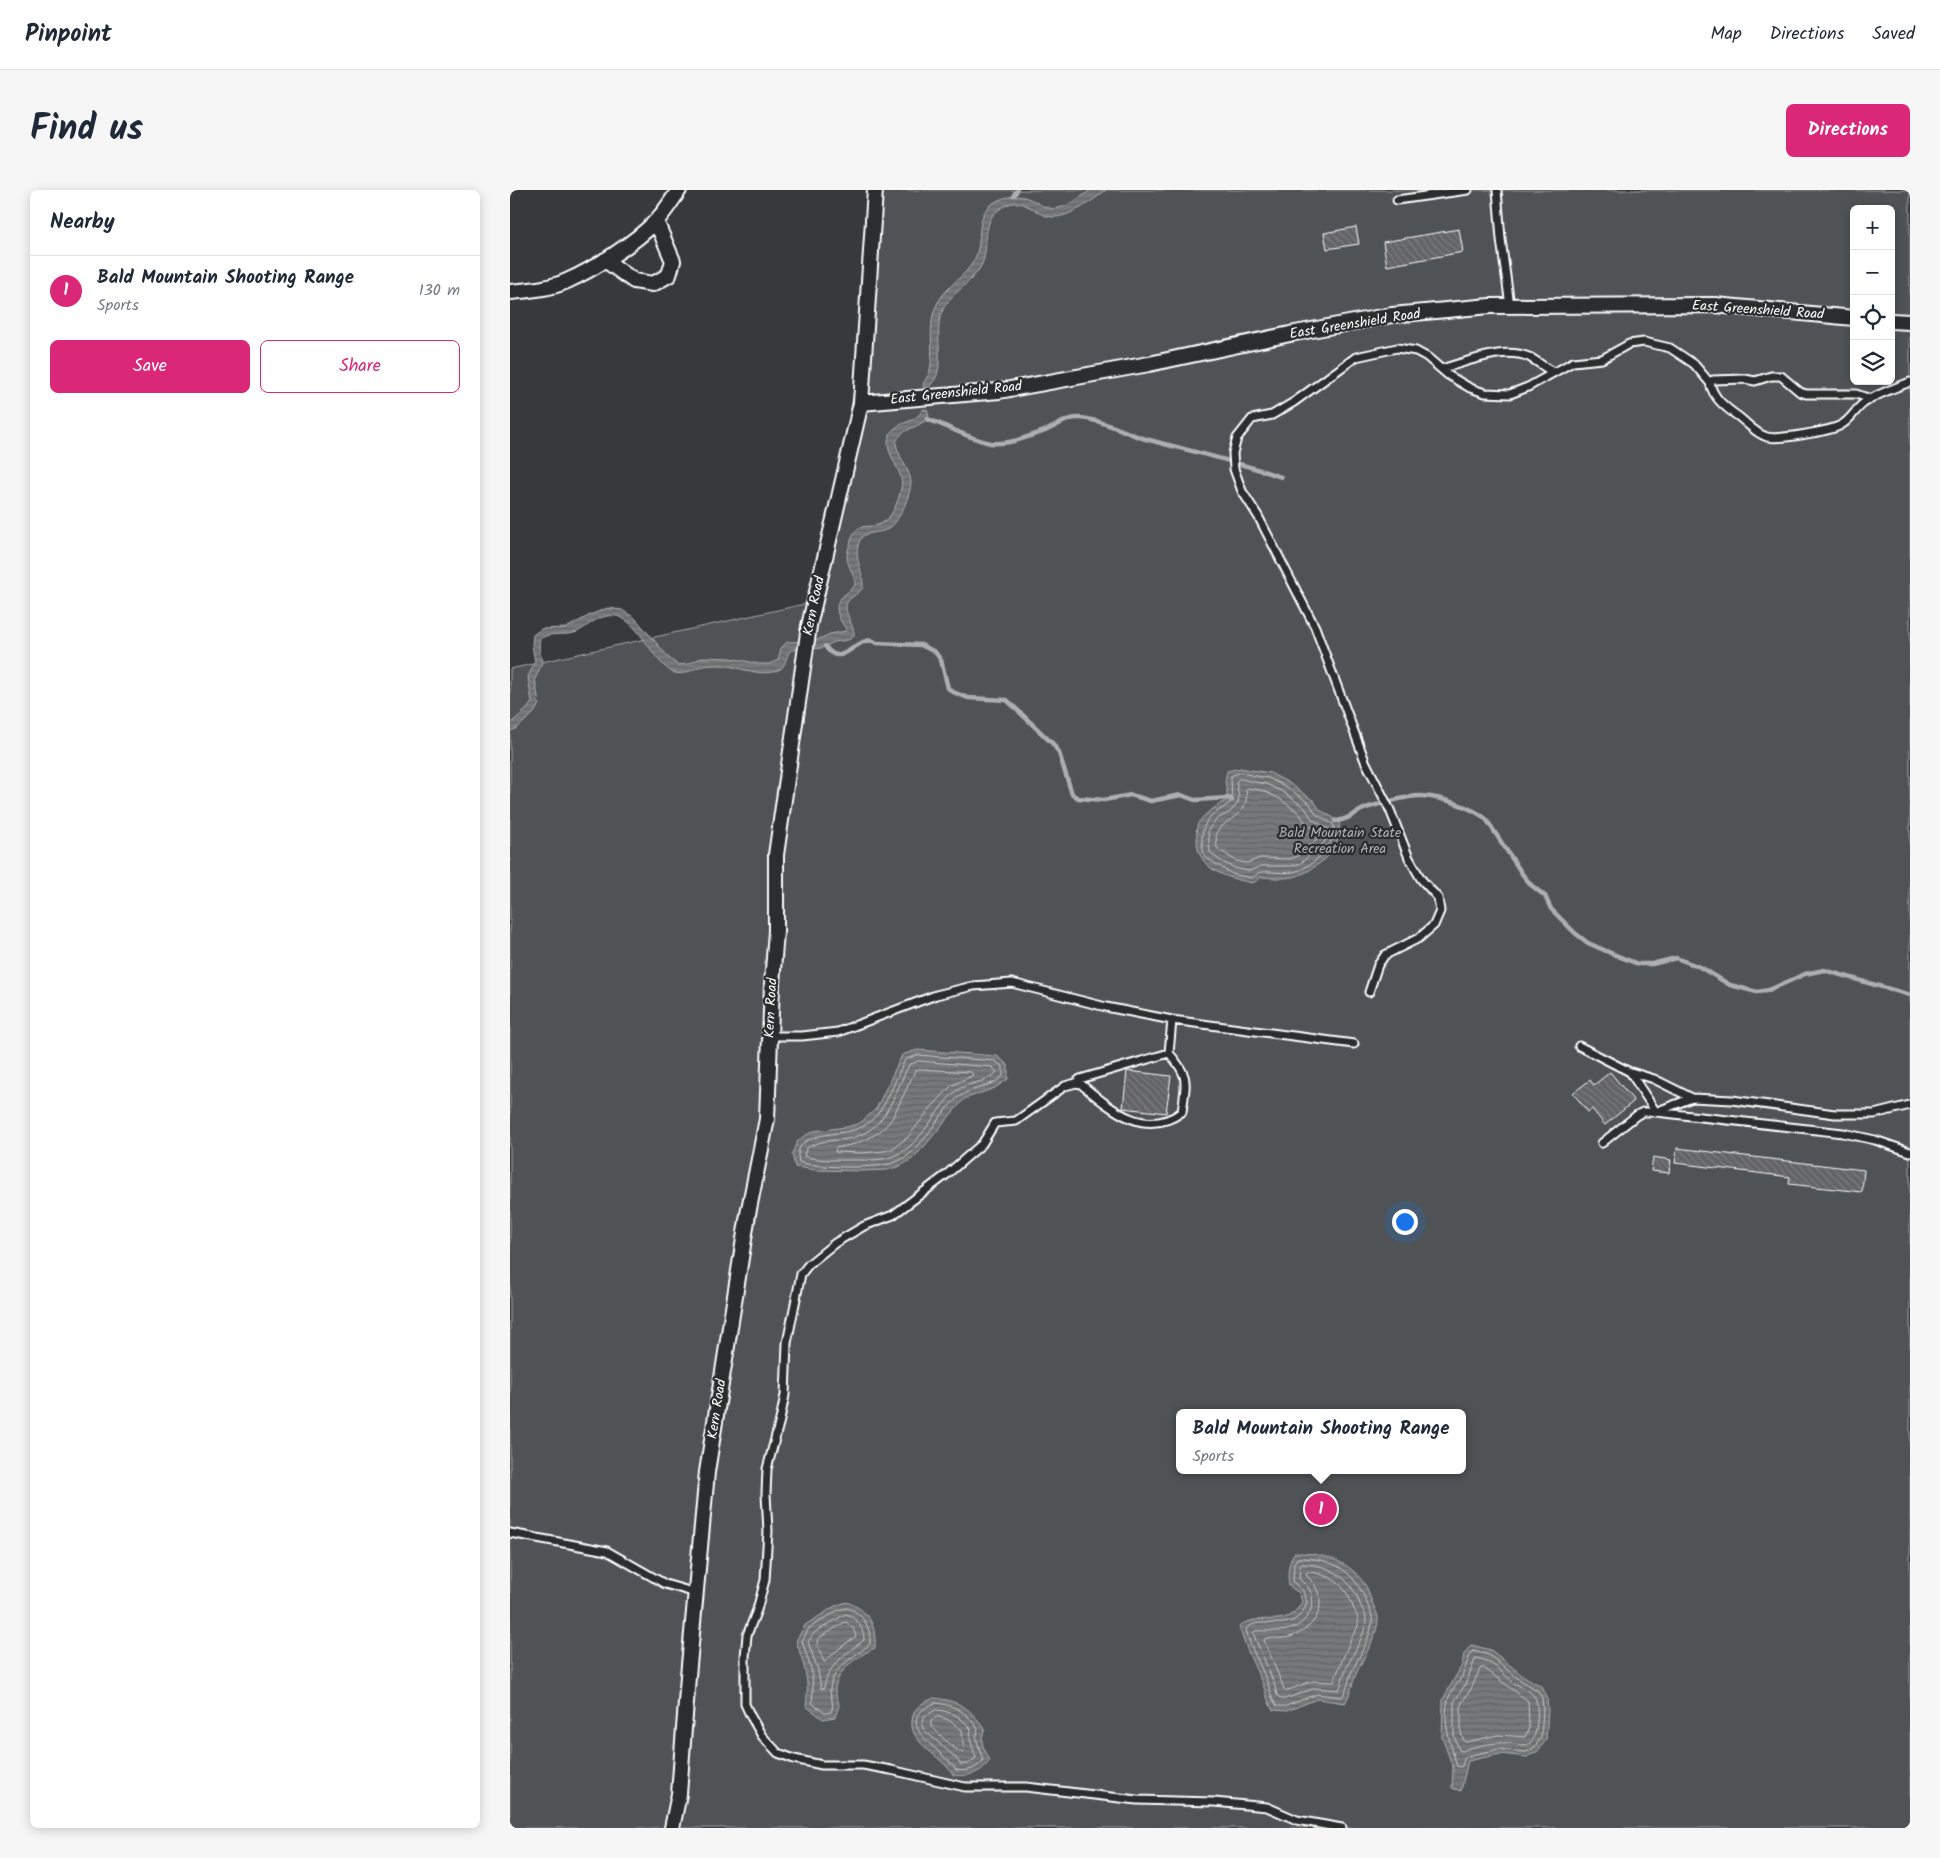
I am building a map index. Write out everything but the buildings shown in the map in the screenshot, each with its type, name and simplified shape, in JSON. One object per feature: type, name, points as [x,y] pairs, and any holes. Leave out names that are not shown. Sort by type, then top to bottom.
[{"type":"street","points":[[510,292],[534,290],[566,282],[604,260],[630,243],[656,221],[679,190]]},
{"type":"street","name":"Kern Road","points":[[672,1828],[679,1794],[708,1472],[748,1214],[767,1119],[776,931],[776,855],[809,626],[861,403],[875,190]]},
{"type":"street","points":[[604,260],[634,281],[653,284],[669,275],[673,262],[656,221]]},
{"type":"street","name":"East Greenshield Road","points":[[861,403],[1000,391],[1392,316],[1510,306],[1715,305],[1850,318]]},
{"type":"street","points":[[1895,321],[1910,322]]},
{"type":"lane","points":[[1397,200],[1468,190]]},
{"type":"lane","points":[[1497,190],[1501,240],[1510,306]]},
{"type":"lane","points":[[1369,992],[1378,965],[1385,955],[1419,938],[1434,925],[1440,911],[1438,898],[1421,879],[1409,858],[1390,810],[1365,761],[1315,627],[1258,516],[1242,491],[1234,469],[1233,453],[1237,438],[1252,419],[1272,415],[1294,402],[1356,357],[1397,348],[1405,348],[1427,357],[1441,369],[1470,388],[1485,393],[1501,394],[1510,394],[1528,387],[1573,362],[1602,360],[1629,344],[1644,342],[1670,348],[1694,364],[1710,383],[1712,392],[1725,406],[1756,432],[1768,437],[1782,438],[1839,427],[1847,421],[1854,411],[1871,399],[1910,382]]},
{"type":"lane","points":[[1441,369],[1489,355],[1508,354],[1529,357],[1553,372]]},
{"type":"lane","points":[[1710,383],[1713,380],[1745,379],[1755,381],[1771,376],[1781,376],[1800,392],[1806,394],[1856,394],[1871,399]]},
{"type":"lane","points":[[770,1036],[802,1036],[838,1032],[936,995],[973,986],[1012,983],[1106,1007],[1172,1020],[1354,1044]]},
{"type":"lane","points":[[1172,1020],[1169,1053],[1182,1068],[1186,1083],[1182,1112],[1171,1120],[1157,1123],[1134,1120],[1110,1109],[1082,1084],[1076,1083],[1065,1086],[1016,1121],[995,1123],[982,1144],[971,1155],[925,1191],[893,1215],[864,1226],[835,1243],[809,1264],[801,1274],[787,1343],[785,1395],[767,1469],[768,1531],[765,1580],[757,1610],[747,1635],[745,1704],[762,1736],[778,1753],[794,1759],[822,1765],[862,1766],[891,1770],[965,1787],[1026,1787],[1137,1800],[1214,1802],[1267,1807],[1297,1820],[1342,1828]]},
{"type":"lane","points":[[1579,1046],[1630,1072],[1654,1079],[1692,1098],[1732,1100],[1835,1114],[1874,1114],[1910,1105]]},
{"type":"lane","points":[[1076,1083],[1080,1079],[1169,1053]]},
{"type":"lane","points":[[1630,1072],[1656,1112]]},
{"type":"lane","points":[[1656,1112],[1692,1098]]},
{"type":"lane","points":[[1602,1143],[1637,1115],[1643,1112],[1656,1112],[1843,1133],[1875,1140],[1910,1152]]},
{"type":"lane","points":[[510,1533],[607,1552],[665,1584],[696,1594]]},
{"type":"green space","name":"Bald Mountain State Recreation Area","points":[[883,190],[1910,190],[1910,1828],[510,1828],[510,669],[823,600]]},
{"type":"water","points":[[1091,190],[1106,190],[1081,208],[1059,217],[1045,216],[1021,203],[1006,205],[992,216],[989,222],[982,264],[973,277],[949,300],[941,314],[939,321],[939,368],[935,380],[929,387],[923,387],[930,370],[932,325],[935,307],[944,294],[966,272],[973,262],[979,244],[982,218],[986,210],[993,203],[1014,196],[1029,199],[1045,207],[1058,208],[1071,203]]},
{"type":"water","points":[[927,409],[929,417],[921,424],[898,437],[896,442],[911,482],[907,501],[900,515],[892,526],[885,531],[865,535],[860,540],[857,553],[863,588],[849,599],[846,605],[854,636],[848,640],[834,642],[822,648],[791,650],[782,667],[769,673],[708,665],[679,674],[666,668],[636,629],[627,621],[618,616],[603,617],[577,632],[548,635],[540,639],[542,663],[535,679],[539,704],[534,713],[510,732],[510,724],[532,702],[528,677],[535,662],[532,645],[533,635],[541,629],[566,628],[608,608],[622,610],[635,618],[670,659],[678,665],[688,664],[703,657],[731,658],[759,664],[769,664],[778,660],[781,648],[787,642],[815,641],[830,634],[846,631],[839,617],[837,606],[841,598],[855,585],[847,556],[853,534],[860,528],[884,522],[893,512],[902,482],[889,448],[890,434],[897,427],[920,414],[922,410]]},
{"type":"water","points":[[1240,768],[1270,773],[1289,783],[1314,801],[1320,810],[1339,821],[1337,841],[1327,857],[1298,876],[1289,878],[1262,877],[1253,883],[1224,875],[1207,865],[1198,849],[1197,826],[1206,814],[1228,798],[1225,781],[1227,771]]},
{"type":"water","points":[[917,1050],[997,1056],[1008,1065],[1008,1079],[995,1088],[964,1099],[922,1149],[911,1160],[900,1166],[887,1170],[862,1171],[816,1170],[795,1167],[792,1154],[797,1142],[814,1131],[847,1127],[860,1123],[876,1109],[902,1055]]},
{"type":"water","points":[[1294,1553],[1326,1557],[1345,1565],[1360,1578],[1367,1588],[1377,1613],[1378,1624],[1376,1631],[1345,1703],[1317,1699],[1287,1711],[1273,1710],[1241,1634],[1239,1626],[1257,1620],[1281,1619],[1295,1611],[1302,1602],[1299,1593],[1289,1586],[1288,1569]]},
{"type":"water","points":[[847,1602],[861,1610],[870,1620],[873,1626],[875,1648],[855,1659],[844,1670],[835,1690],[839,1706],[835,1717],[823,1719],[806,1706],[807,1680],[796,1641],[805,1625],[835,1606]]},
{"type":"water","points":[[1471,1645],[1491,1650],[1522,1675],[1541,1686],[1547,1696],[1548,1711],[1546,1740],[1538,1751],[1527,1757],[1500,1754],[1468,1761],[1461,1791],[1452,1788],[1453,1768],[1442,1737],[1443,1699],[1462,1665],[1464,1654]]},
{"type":"water","points":[[934,1698],[951,1701],[964,1707],[985,1729],[982,1738],[985,1751],[990,1760],[983,1769],[969,1775],[953,1775],[916,1736],[912,1729],[914,1712],[922,1704]]},
{"type":"waterway","points":[[1014,195],[1017,190]]},
{"type":"waterway","points":[[927,419],[975,439],[997,443],[1028,437],[1063,422],[1084,418],[1101,422],[1142,438],[1230,461],[1281,477]]},
{"type":"waterway","points":[[825,646],[832,653],[838,655],[863,642],[870,641],[921,645],[935,652],[941,660],[948,688],[953,692],[968,698],[1007,700],[1053,744],[1059,753],[1072,794],[1078,798],[1104,800],[1131,795],[1151,801],[1181,795],[1195,800],[1228,798],[1232,800]]},
{"type":"waterway","points":[[1335,821],[1348,818],[1366,808],[1410,797],[1422,796],[1447,801],[1473,810],[1486,819],[1523,875],[1531,885],[1545,896],[1551,909],[1588,943],[1613,954],[1638,964],[1652,964],[1676,958],[1700,967],[1730,985],[1757,992],[1769,990],[1805,974],[1824,970],[1910,995]]},
{"type":"place","name":"Bald Mountain Shooting Range","points":[[1321,1509]]}]
